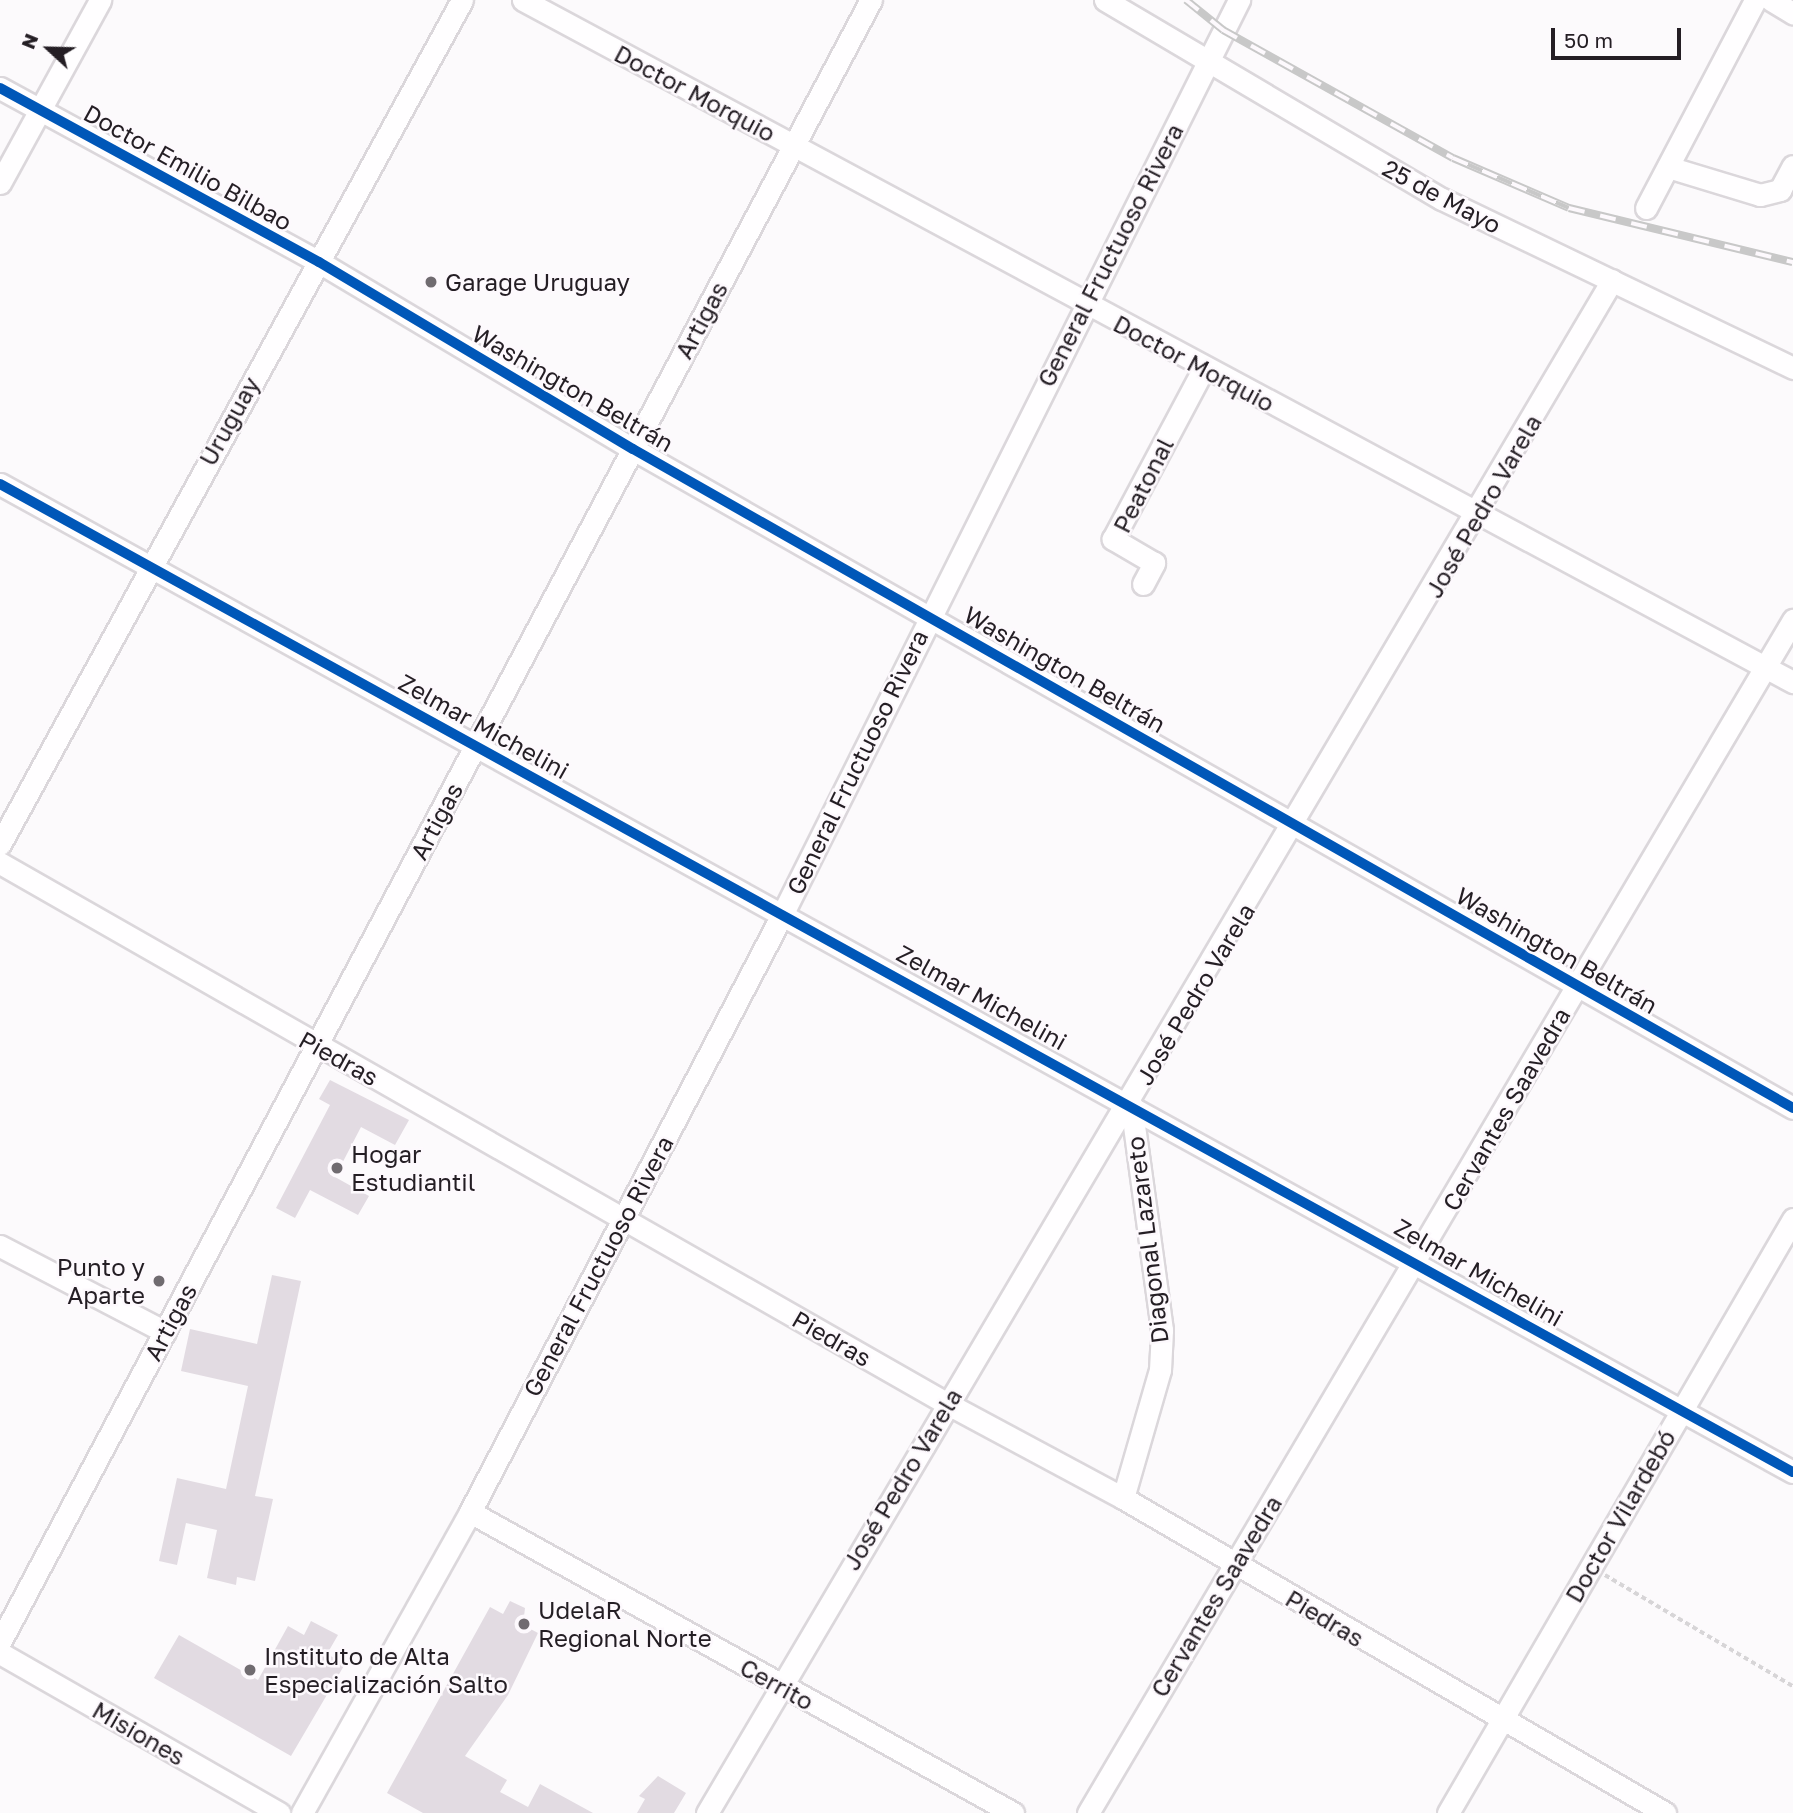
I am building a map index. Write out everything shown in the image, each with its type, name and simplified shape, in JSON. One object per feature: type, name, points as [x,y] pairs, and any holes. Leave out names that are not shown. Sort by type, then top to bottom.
[{"type":"street","points":[[0,183],[100,0]]},
{"type":"street","name":"Uruguay","points":[[0,844],[147,567],[462,0]]},
{"type":"street","name":"Doctor Morquio","points":[[523,0],[1084,304],[1793,682]]},
{"type":"street","name":"Artigas","points":[[0,1642],[871,0]]},
{"type":"street","name":"25 de Mayo","points":[[1105,0],[1211,58],[1442,199],[1793,368]]},
{"type":"street","name":"General Fructuoso Rivera","points":[[302,1813],[470,1512],[783,913],[929,614],[1239,0]]},
{"type":"street","points":[[1646,208],[1755,0]]},
{"type":"street","points":[[1771,0],[1793,13]]},
{"type":"street","name":"Doctor Emilio Bilbao","points":[[0,88],[318,262]]},
{"type":"street","points":[[1668,167],[1760,195],[1780,190],[1793,166]]},
{"type":"street","name":"Washington Beltrán","points":[[318,262],[633,449],[929,614],[1793,1108]]},
{"type":"street","name":"José Pedro Varela","points":[[707,1813],[946,1404],[1131,1102],[1479,514],[1612,280]]},
{"type":"street","name":"Peatonal","points":[[1143,584],[1154,563],[1113,540],[1204,368]]},
{"type":"street","name":"Zelmar Michelini","points":[[0,484],[147,567],[1418,1260],[1680,1411],[1793,1472]]},
{"type":"street","name":"Cervantes Saavedra","points":[[1088,1813],[1418,1260],[1793,620]]},
{"type":"street","name":"Piedras","points":[[0,863],[316,1046],[624,1217],[946,1404],[1123,1498],[1501,1722],[1665,1813]]},
{"type":"street","name":"Diagonal Lazareto","points":[[1123,1498],[1157,1381],[1162,1329],[1131,1102]]},
{"type":"street","name":"Doctor Vilardebó","points":[[1448,1813],[1793,1219]]},
{"type":"street","points":[[0,1246],[165,1332]]},
{"type":"street","name":"Cerrito","points":[[470,1512],[1013,1813]]},
{"type":"street","name":"Misiones","points":[[0,1653],[279,1813]]},
{"type":"path","points":[[1591,1566],[1793,1686]]},
{"type":"building","points":[[330,1080],[409,1120],[395,1145],[361,1127],[335,1177],[369,1196],[358,1215],[310,1190],[295,1218],[276,1208],[330,1105],[319,1099]]},
{"type":"building","points":[[272,1275],[301,1281],[255,1496],[273,1499],[255,1581],[237,1577],[236,1585],[207,1578],[217,1530],[186,1523],[177,1565],[159,1561],[177,1478],[226,1489],[248,1386],[181,1371],[190,1329],[257,1344]]},
{"type":"building","points":[[510,1601],[525,1608],[523,1625],[538,1633],[508,1695],[465,1756],[507,1780],[500,1792],[528,1807],[540,1784],[593,1813],[423,1813],[387,1793],[490,1607],[503,1614]]},
{"type":"building","points":[[311,1621],[338,1635],[327,1654],[345,1664],[291,1756],[154,1678],[179,1635],[258,1680],[288,1626],[304,1635]]},
{"type":"building","points":[[658,1776],[686,1793],[674,1813],[637,1813],[645,1799],[639,1796]]},
{"type":"railway","points":[[1186,0],[1223,30],[1453,158],[1569,208],[1793,262]]},
{"type":"cycle path","points":[[0,88],[319,262],[633,449],[1793,1108]]},
{"type":"cycle path","points":[[0,484],[1793,1472]]},
{"type":"place","name":"Garage Uruguay","points":[[431,282]]},
{"type":"place","name":"Hogar Estudiantil","points":[[337,1168]]},
{"type":"place","name":"Punto y Aparte","points":[[159,1281]]},
{"type":"place","name":"UdelaR Regional Norte","points":[[524,1624]]},
{"type":"place","name":"Instituto de Alta Especialización Salto","points":[[250,1670]]}]
